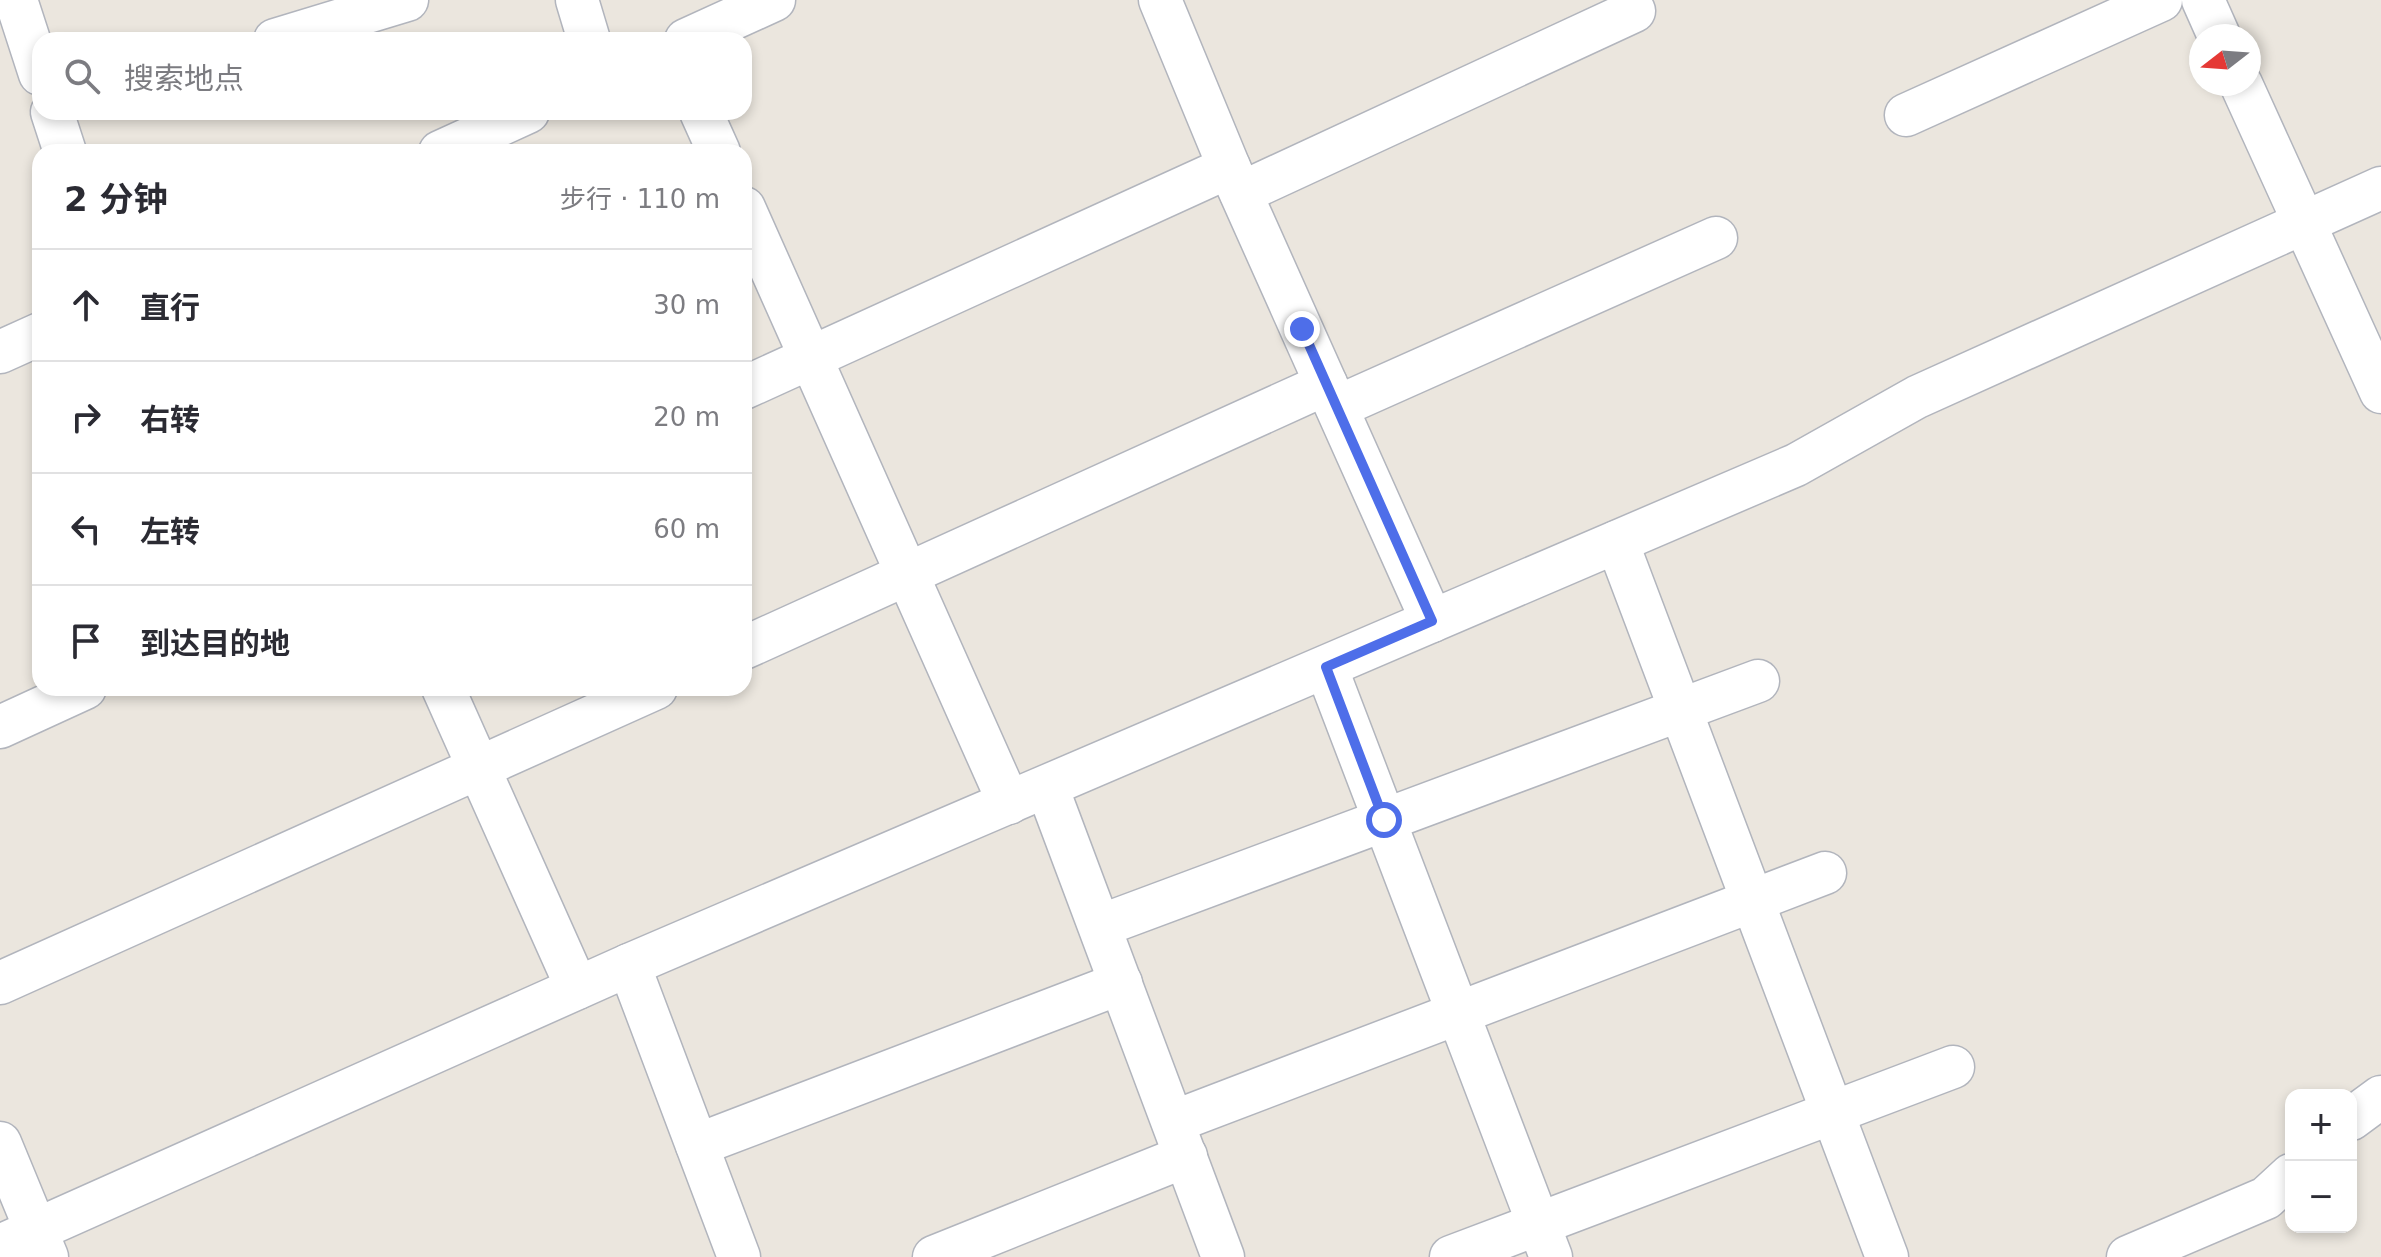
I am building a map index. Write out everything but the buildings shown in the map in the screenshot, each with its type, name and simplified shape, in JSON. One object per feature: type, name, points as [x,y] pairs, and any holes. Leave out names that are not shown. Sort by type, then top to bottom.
[{"type":"street","points":[[16,0],[32,49]]},
{"type":"street","points":[[301,32],[407,0]]},
{"type":"street","points":[[577,0],[587,32]]},
{"type":"street","points":[[704,32],[774,0]]},
{"type":"street","points":[[1160,0],[1235,180],[1432,621]]},
{"type":"street","points":[[1906,115],[2161,0]]},
{"type":"street","points":[[2203,0],[2214,24]]},
{"type":"street","points":[[752,384],[1634,11]]},
{"type":"street","points":[[2246,96],[2365,349],[2381,392]]},
{"type":"street","points":[[55,120],[62,144]]},
{"type":"street","points":[[458,144],[510,120]]},
{"type":"street","points":[[705,120],[715,144]]},
{"type":"street","points":[[0,1143],[28,1244],[629,965],[1796,465],[1917,397],[2381,188]]},
{"type":"street","points":[[752,226],[1009,803]]},
{"type":"street","points":[[752,644],[907,574],[1716,238]]},
{"type":"street","points":[[0,352],[32,338]]},
{"type":"street","points":[[1617,542],[1887,1257]]},
{"type":"street","points":[[1326,667],[1544,1240]]},
{"type":"street","points":[[1100,926],[1758,681]]},
{"type":"street","points":[[0,727],[68,696]]},
{"type":"street","points":[[447,696],[577,988]]},
{"type":"street","points":[[0,983],[638,696]]},
{"type":"street","points":[[1047,787],[1223,1257]]},
{"type":"street","points":[[934,1257],[1179,1139],[1458,1013],[1825,873]]},
{"type":"street","points":[[629,965],[739,1257]]},
{"type":"street","points":[[697,1145],[1121,983]]},
{"type":"street","points":[[1451,1257],[1544,1240],[1833,1112],[1953,1067]]},
{"type":"street","points":[[2357,1115],[2381,1097]]},
{"type":"street","points":[[2128,1257],[2266,1198],[2285,1181]]},
{"type":"route","points":[[1302,329],[1432,621],[1326,667],[1384,820]]}]
